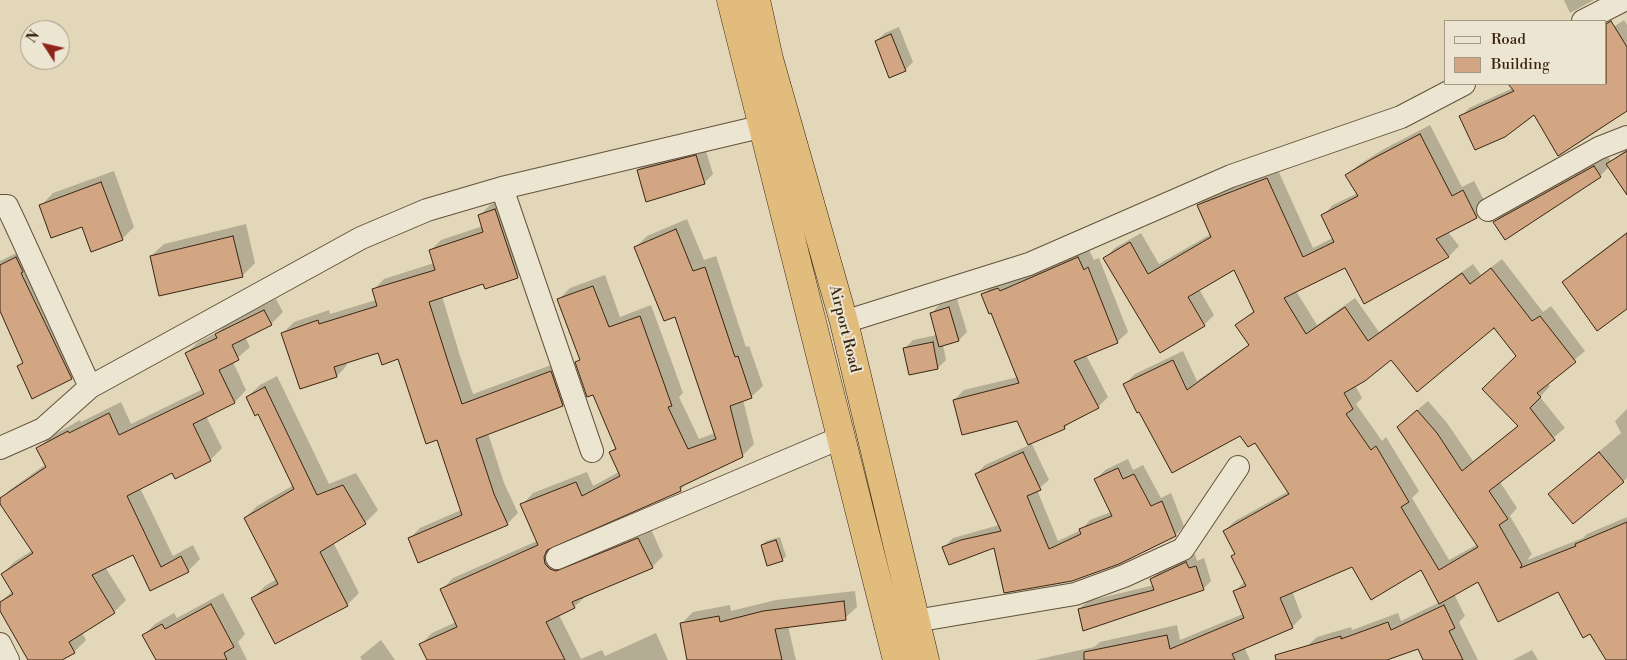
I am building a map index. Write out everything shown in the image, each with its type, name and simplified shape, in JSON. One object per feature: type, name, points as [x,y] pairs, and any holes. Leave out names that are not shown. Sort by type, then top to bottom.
[{"type":"highway","name":"Airport Road","points":[[731,0],[897,660]]},
{"type":"highway","name":"Airport Road","points":[[756,0],[769,59],[844,322],[914,621],[925,660]]},
{"type":"street","points":[[1585,20],[1624,0]]},
{"type":"street","points":[[844,322],[1029,264],[1231,176],[1401,117],[1462,85]]},
{"type":"street","points":[[0,448],[43,428],[90,388],[361,238],[427,210],[502,188],[764,126]]},
{"type":"street","points":[[1488,210],[1599,148],[1627,137]]},
{"type":"street","points":[[502,188],[592,451]]},
{"type":"street","points":[[0,206],[7,206],[90,388]]},
{"type":"street","points":[[557,558],[840,438]]},
{"type":"street","points":[[914,621],[1075,594],[1124,576],[1183,548],[1238,467]]},
{"type":"street","points":[[0,644],[8,660]]},
{"type":"building","points":[[1611,21],[1627,47],[1627,111],[1558,156],[1534,115],[1505,137],[1475,150],[1459,116],[1514,91],[1509,85],[1607,85],[1607,23]]},
{"type":"building","points":[[891,34],[906,71],[889,78],[875,41]]},
{"type":"building","points":[[1420,134],[1452,196],[1463,190],[1477,218],[1436,239],[1449,257],[1364,304],[1345,268],[1284,298],[1306,334],[1345,307],[1368,341],[1462,273],[1470,284],[1491,268],[1532,321],[1540,316],[1576,362],[1537,393],[1541,397],[1530,408],[1555,440],[1489,491],[1508,519],[1499,525],[1522,565],[1520,568],[1576,546],[1575,544],[1627,522],[1627,660],[1606,660],[1590,634],[1583,638],[1558,592],[1498,622],[1478,582],[1439,604],[1421,570],[1371,600],[1352,567],[1280,598],[1293,628],[1232,654],[1235,660],[1084,660],[1084,652],[1167,635],[1170,649],[1244,618],[1233,591],[1246,586],[1231,556],[1235,554],[1223,531],[1289,494],[1255,443],[1248,447],[1240,436],[1172,473],[1139,412],[1137,413],[1123,384],[1173,360],[1187,390],[1249,345],[1235,325],[1254,312],[1234,270],[1188,297],[1205,326],[1160,353],[1103,258],[1130,242],[1148,274],[1211,237],[1197,205],[1267,178],[1303,257],[1334,242],[1321,215],[1358,196],[1345,175]],"holes":[[[1494,328],[1516,356],[1482,389],[1518,426],[1462,471],[1437,433],[1417,410],[1397,427],[1478,547],[1439,570],[1401,507],[1409,502],[1376,446],[1371,450],[1346,414],[1353,409],[1344,393],[1365,381],[1391,360],[1417,392]]]},
{"type":"building","points":[[1627,151],[1627,195],[1606,164]]},
{"type":"building","points":[[696,155],[705,184],[646,202],[637,170]]},
{"type":"building","points":[[1594,166],[1601,177],[1505,240],[1493,222]]},
{"type":"building","points":[[101,182],[123,240],[91,252],[82,227],[51,238],[39,205]]},
{"type":"building","points":[[495,209],[518,278],[485,289],[483,284],[429,302],[462,404],[551,371],[563,406],[476,439],[494,494],[508,525],[418,563],[408,538],[462,515],[437,440],[426,444],[398,359],[382,365],[378,353],[334,367],[337,377],[300,389],[281,333],[318,320],[319,324],[377,306],[372,289],[435,270],[429,250],[483,232],[478,215]]},
{"type":"building","points":[[676,229],[693,271],[705,267],[735,357],[738,356],[752,398],[730,406],[743,457],[680,487],[681,491],[547,550],[544,557],[545,564],[550,569],[556,571],[638,538],[653,568],[572,602],[575,608],[546,622],[565,660],[427,660],[419,644],[457,627],[440,589],[538,545],[520,504],[576,482],[582,496],[620,476],[609,452],[616,449],[593,395],[587,397],[575,362],[580,360],[557,299],[593,286],[609,327],[640,316],[672,406],[668,407],[688,449],[716,439],[675,317],[664,321],[634,247]]},
{"type":"building","points":[[1627,233],[1627,309],[1597,331],[1562,282]]},
{"type":"building","points":[[233,236],[243,277],[159,296],[150,256]]},
{"type":"building","points":[[16,257],[23,272],[21,273],[72,379],[32,399],[17,366],[23,363],[0,311],[0,265]]},
{"type":"building","points":[[1078,257],[1084,270],[1088,267],[1118,343],[1074,361],[1099,408],[1064,426],[1065,429],[1028,445],[1017,421],[962,435],[953,400],[1019,383],[991,313],[989,314],[981,294],[998,288],[1000,291]]},
{"type":"building","points":[[949,307],[959,341],[939,347],[930,313]]},
{"type":"building","points":[[264,310],[272,325],[232,345],[239,360],[219,370],[235,403],[193,424],[211,461],[175,479],[172,473],[127,496],[161,567],[181,556],[189,572],[150,591],[133,555],[92,575],[115,613],[69,642],[75,653],[62,660],[28,660],[0,611],[0,602],[13,594],[1,574],[33,553],[0,504],[0,498],[46,467],[36,448],[68,431],[69,433],[109,413],[119,435],[204,394],[185,353],[217,338],[215,334]]},
{"type":"building","points":[[933,342],[938,369],[909,375],[903,348]]},
{"type":"building","points":[[265,387],[317,495],[343,485],[366,524],[320,552],[348,606],[275,644],[251,598],[278,584],[244,518],[294,489],[258,414],[255,416],[246,397]]},
{"type":"building","points":[[1023,452],[1041,490],[1027,496],[1049,549],[1081,534],[1079,529],[1112,516],[1094,479],[1118,468],[1123,479],[1134,474],[1151,506],[1162,501],[1176,536],[1119,564],[1072,581],[1004,593],[994,548],[949,565],[942,547],[961,540],[1001,531],[975,474]]},
{"type":"building","points":[[1599,452],[1624,482],[1573,524],[1548,494]]},
{"type":"building","points":[[776,540],[783,561],[767,566],[761,545]]},
{"type":"building","points":[[1186,562],[1189,568],[1196,566],[1204,590],[1083,631],[1078,609],[1154,590],[1150,579]]},
{"type":"building","points":[[844,601],[846,620],[775,629],[782,660],[687,660],[680,623],[719,616],[720,622],[763,611]]},
{"type":"building","points":[[211,604],[234,647],[224,653],[227,660],[156,660],[142,635],[162,624],[165,629]]},
{"type":"building","points":[[1444,605],[1455,628],[1449,631],[1463,660],[1423,660],[1418,649],[1387,660],[1276,660],[1275,655],[1341,636],[1341,639],[1388,622],[1391,630]]}]
